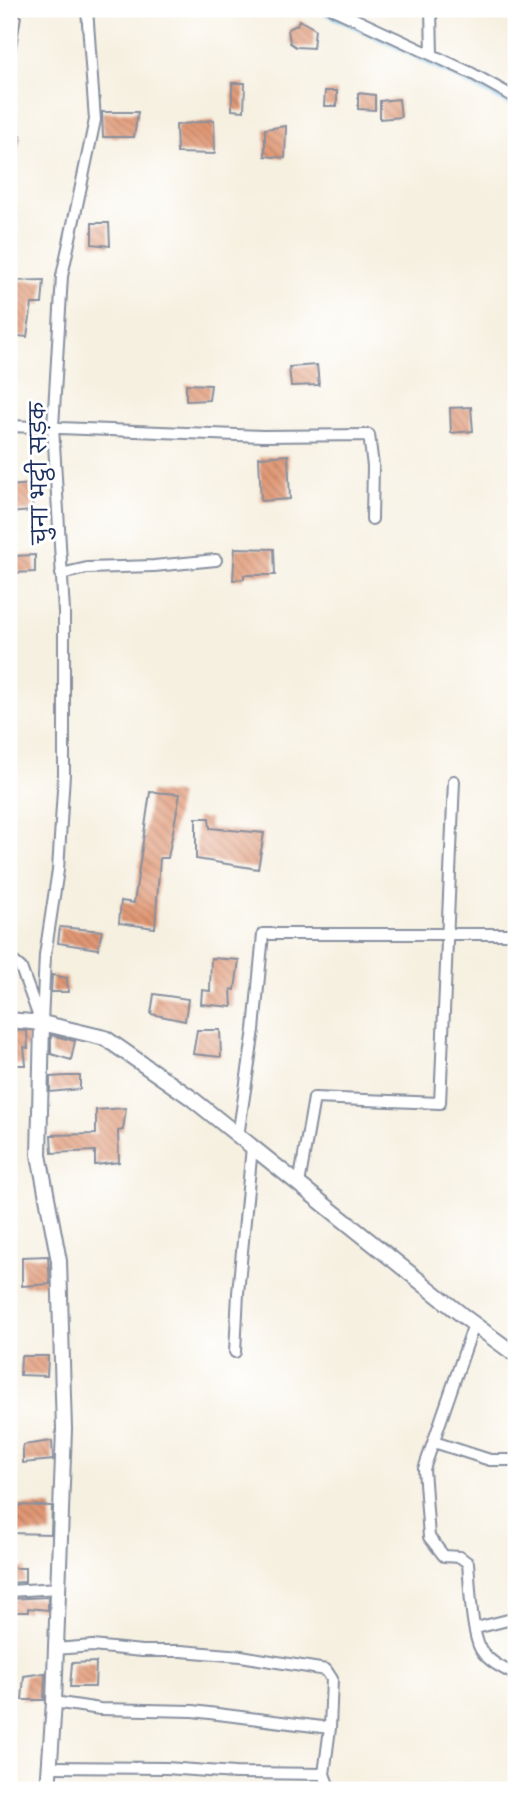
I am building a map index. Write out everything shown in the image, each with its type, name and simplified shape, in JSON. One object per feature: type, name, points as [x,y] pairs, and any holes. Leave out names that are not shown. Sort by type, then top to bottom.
[{"type":"street","name":"चुना भट्ठी सड़क","points":[[42,1023],[45,956],[58,870],[64,774],[64,612],[52,427],[62,276],[95,120],[87,9]]},
{"type":"street","points":[[332,9],[432,55],[516,98]]},
{"type":"street","points":[[431,9],[432,55]]},
{"type":"street","points":[[9,426],[261,436],[369,435],[373,466],[372,519]]},
{"type":"street","points":[[61,574],[87,568],[154,566],[216,560]]},
{"type":"street","points":[[299,1184],[314,1098],[440,1104],[454,781]]},
{"type":"street","points":[[238,1136],[254,1030],[263,933],[516,934]]},
{"type":"street","points":[[9,958],[21,968],[42,1023],[39,1154],[59,1261],[64,1416],[59,1588],[48,1790]]},
{"type":"street","points":[[9,1020],[42,1023],[105,1038],[190,1097],[516,1355]]},
{"type":"street","points":[[235,1352],[252,1147]]},
{"type":"street","points":[[474,1324],[424,1469],[429,1538],[444,1556],[460,1557],[468,1563],[480,1649],[492,1662],[516,1675]]},
{"type":"street","points":[[434,1442],[490,1460],[516,1460]]},
{"type":"street","points":[[9,1591],[59,1588]]},
{"type":"street","points":[[476,1628],[516,1618]]},
{"type":"street","points":[[56,1649],[92,1646],[142,1651],[181,1651],[241,1656],[326,1671],[332,1679],[330,1728],[324,1774],[330,1790]]},
{"type":"street","points":[[54,1702],[100,1709],[193,1711],[330,1728]]},
{"type":"street","points":[[50,1767],[324,1774]]},
{"type":"building","points":[[9,14],[21,16],[15,54],[9,54]]},
{"type":"building","points":[[299,20],[315,29],[313,48],[296,47],[290,43],[288,29],[297,25]]},
{"type":"building","points":[[232,83],[245,83],[244,111],[232,110]]},
{"type":"building","points":[[325,91],[337,91],[337,106],[324,106]]},
{"type":"building","points":[[358,93],[375,95],[375,110],[358,109]]},
{"type":"building","points":[[399,99],[401,117],[380,119],[380,101]]},
{"type":"building","points":[[102,112],[138,112],[134,137],[103,137]]},
{"type":"building","points":[[214,120],[215,154],[177,153],[176,125]]},
{"type":"building","points":[[286,126],[285,158],[265,156],[265,129]]},
{"type":"building","points":[[9,136],[21,136],[13,170],[9,170]]},
{"type":"building","points":[[92,223],[109,223],[110,246],[92,244]]},
{"type":"building","points":[[44,280],[42,304],[32,304],[27,337],[9,335],[9,281]]},
{"type":"building","points":[[317,365],[319,385],[291,386],[289,367]]},
{"type":"building","points":[[186,384],[211,385],[209,400],[186,401]]},
{"type":"building","points":[[471,407],[473,431],[451,433],[450,408]]},
{"type":"building","points":[[288,455],[290,499],[261,501],[259,457]]},
{"type":"building","points":[[33,484],[32,511],[9,513],[9,486]]},
{"type":"building","points":[[235,548],[274,549],[275,575],[244,575],[244,579],[233,580]]},
{"type":"building","points":[[35,555],[35,572],[13,573],[11,556]]},
{"type":"building","points":[[150,792],[180,794],[168,858],[160,858],[155,928],[119,923],[121,901],[134,903]]},
{"type":"building","points":[[196,818],[209,818],[210,828],[264,833],[258,869],[196,859]]},
{"type":"building","points":[[60,927],[102,931],[98,949],[58,943]]},
{"type":"building","points":[[211,958],[239,960],[235,990],[231,989],[232,1007],[201,1004],[202,990],[210,991]]},
{"type":"building","points":[[52,975],[67,978],[68,992],[51,992]]},
{"type":"building","points":[[154,994],[188,999],[185,1021],[151,1014]]},
{"type":"building","points":[[9,1030],[27,1031],[28,1048],[24,1047],[26,1065],[9,1065]]},
{"type":"building","points":[[197,1030],[220,1030],[221,1057],[193,1054]]},
{"type":"building","points":[[51,1035],[75,1041],[71,1060],[51,1054]]},
{"type":"building","points":[[80,1076],[80,1089],[50,1092],[50,1077]]},
{"type":"building","points":[[126,1108],[123,1130],[118,1131],[119,1162],[95,1165],[95,1151],[52,1153],[51,1135],[96,1134],[96,1110]]},
{"type":"building","points":[[48,1256],[50,1284],[22,1286],[22,1257]]},
{"type":"building","points":[[21,1356],[48,1356],[47,1376],[20,1375]]},
{"type":"building","points":[[52,1441],[53,1460],[23,1463],[23,1445]]},
{"type":"building","points":[[9,1505],[52,1506],[51,1534],[9,1533]]},
{"type":"building","points":[[9,1568],[25,1568],[25,1582],[9,1583]]},
{"type":"building","points":[[48,1597],[48,1610],[28,1608],[28,1612],[9,1612],[9,1599]]},
{"type":"building","points":[[96,1662],[95,1687],[70,1687],[72,1663]]},
{"type":"building","points":[[45,1673],[44,1700],[22,1700],[24,1676]]},
{"type":"waterway","points":[[316,9],[516,106]]}]
